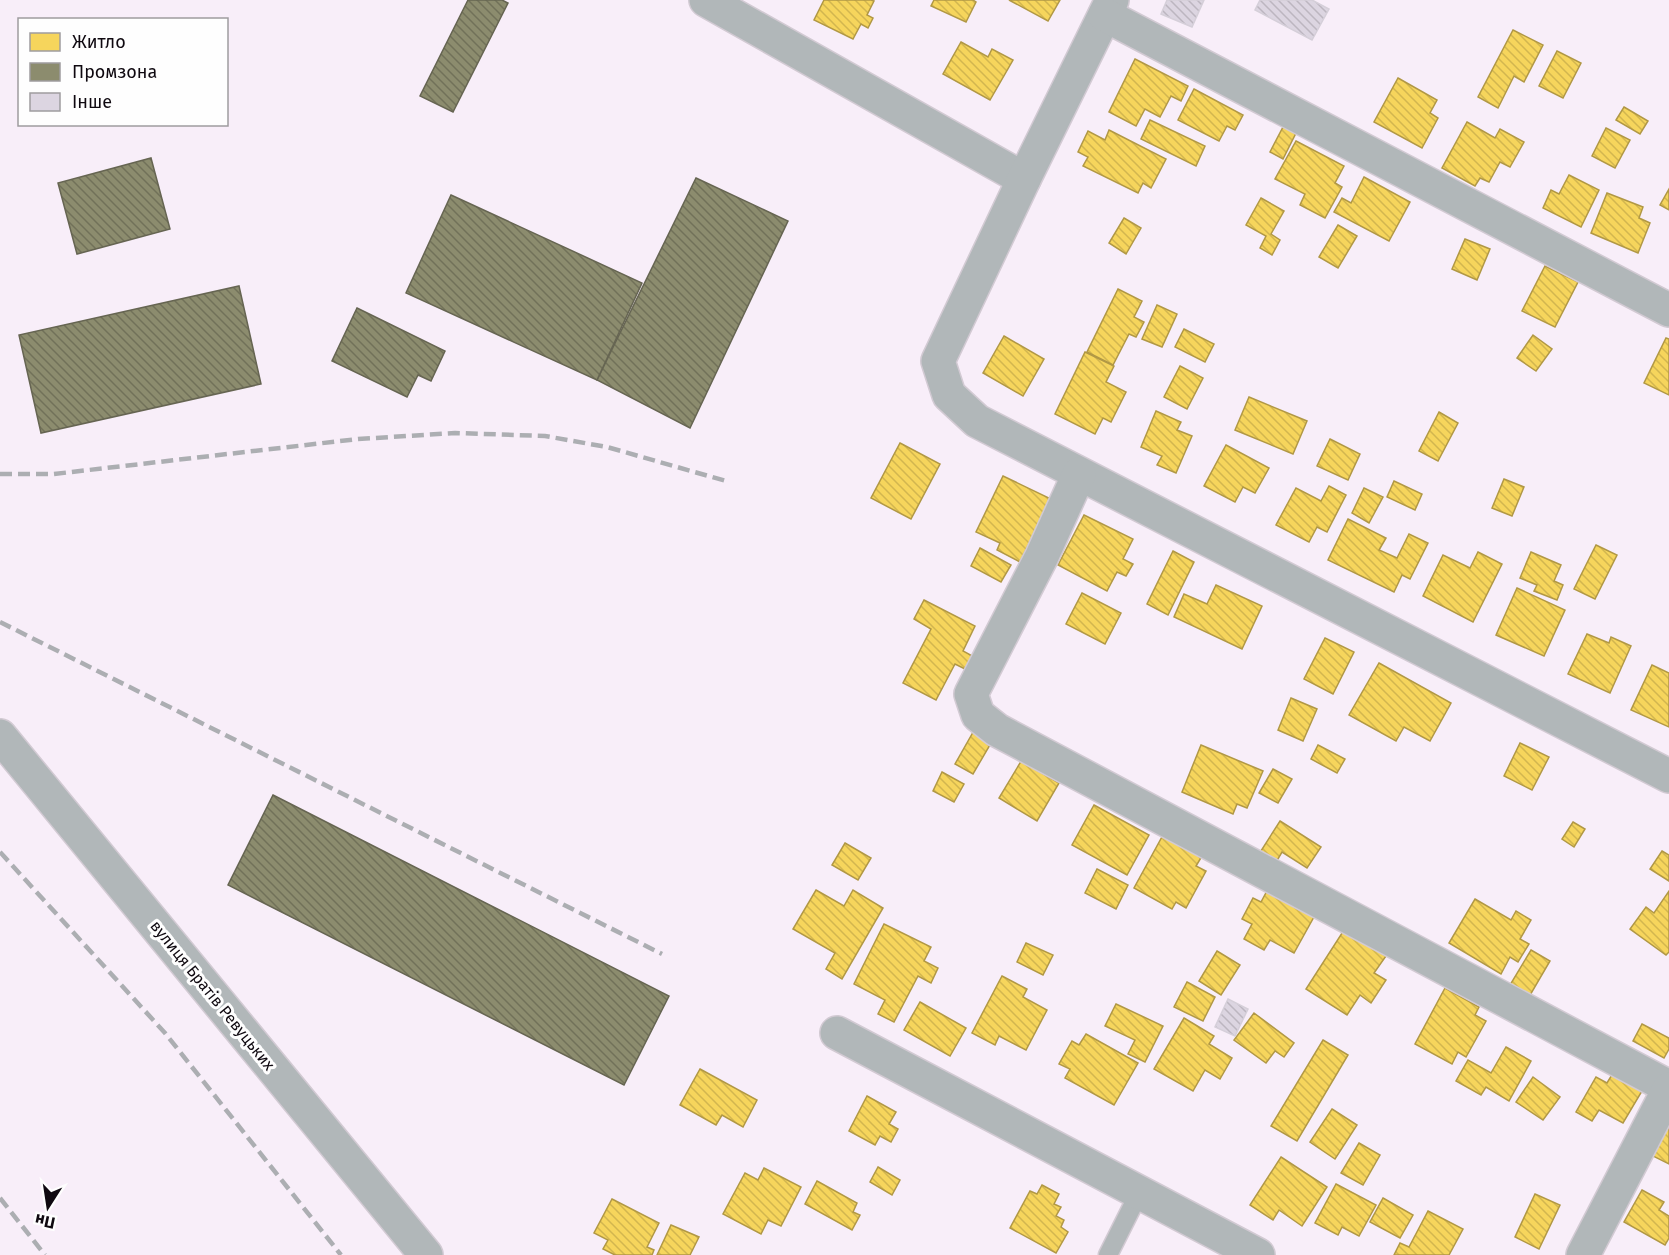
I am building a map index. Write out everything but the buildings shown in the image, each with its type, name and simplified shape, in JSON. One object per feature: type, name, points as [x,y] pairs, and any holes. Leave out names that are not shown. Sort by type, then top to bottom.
[{"type":"street","points":[[706,0],[1024,179]]},
{"type":"street","points":[[1669,310],[1108,8],[938,361],[949,394],[977,421],[1669,776]]},
{"type":"street","points":[[1079,474],[1042,556],[971,694],[978,715],[998,730],[1669,1088],[1583,1255]]},
{"type":"street","name":"вулиця Братів Ревуцьких","points":[[0,736],[426,1255]]},
{"type":"street","points":[[837,1033],[1258,1255]]},
{"type":"lane","points":[[1108,1255],[1139,1193]]},
{"type":"railway","points":[[0,474],[54,474],[358,439],[455,433],[545,436],[607,447],[726,481]]},
{"type":"railway","points":[[0,622],[662,954]]},
{"type":"railway","points":[[0,852],[165,1033],[341,1255]]},
{"type":"railway","points":[[0,1198],[45,1255]]}]
